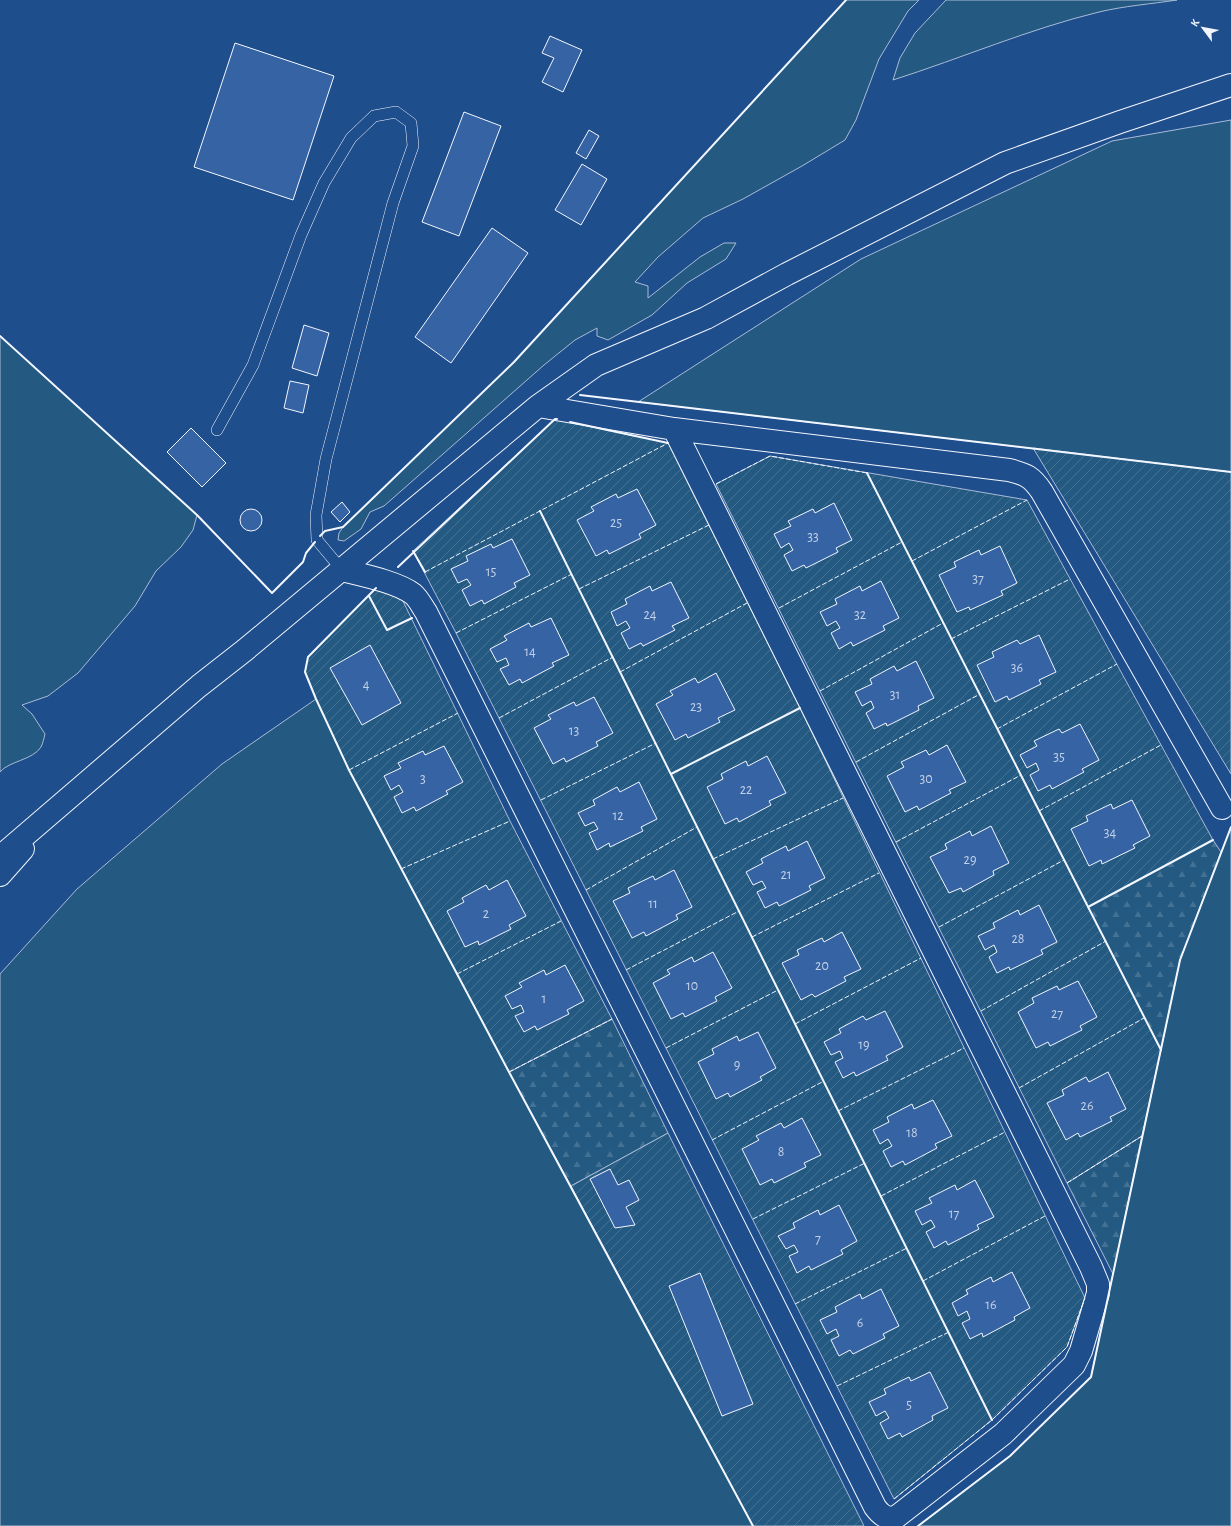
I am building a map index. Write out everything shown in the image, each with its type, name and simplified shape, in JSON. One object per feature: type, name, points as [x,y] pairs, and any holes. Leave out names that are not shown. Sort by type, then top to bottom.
[{"type":"street","points":[[0,857],[199,686],[342,570],[538,406],[596,366],[706,318],[787,274],[1005,163],[1120,122],[1231,85]]},
{"type":"street","points":[[538,406],[674,429],[1009,470],[1028,476],[1036,483],[1042,492],[1222,808]]},
{"type":"street","points":[[342,570],[396,585],[413,594],[426,612],[875,1507],[880,1514],[887,1518],[895,1518],[1003,1434],[1074,1366],[1081,1351],[1095,1304],[1098,1293],[1098,1284],[1088,1260],[674,429]]},
{"type":"street","points":[[0,875],[72,795]]},
{"type":"lane","points":[[217,430],[253,365],[301,235],[324,183],[351,138],[374,116],[396,112],[411,123],[413,146],[393,203],[326,459],[316,515],[317,540],[342,570]]},
{"type":"green space","points":[[846,0],[919,0],[908,11],[879,59],[856,120],[845,140],[743,199],[703,218],[658,257],[635,282],[648,286],[648,298],[700,257],[724,243],[736,243],[726,259],[687,283],[652,315],[608,340],[597,336],[597,328],[575,340],[544,365],[384,506],[370,512],[361,529],[344,541],[338,540],[339,533],[343,527],[514,362]]},
{"type":"green space","points":[[946,0],[1177,0],[1118,8],[1073,19],[1021,35],[893,80],[900,58],[915,33]]},
{"type":"green space","points":[[1231,120],[1231,472],[638,402],[861,259],[1112,141]]},
{"type":"green space","points":[[0,336],[197,515],[193,530],[181,547],[156,571],[135,606],[78,673],[48,696],[22,705],[32,714],[45,734],[43,742],[41,747],[32,755],[9,765],[0,772]]},
{"type":"green space","points":[[555,419],[668,443],[800,708],[1085,1298],[1067,1347],[992,1420],[894,1499],[456,633],[413,551]]},
{"type":"green space","points":[[1033,448],[1231,472],[1231,774]]},
{"type":"green space","points":[[770,456],[1027,500],[1213,840],[1088,907],[1161,1050],[1142,1136],[1067,1183],[716,484]]},
{"type":"green space","points":[[376,588],[400,595],[510,821],[612,1019],[509,1072],[349,770],[305,672],[308,657]]},
{"type":"green space","points":[[316,699],[349,770],[509,1072],[753,1526],[0,1526],[0,974],[77,889],[222,764]]},
{"type":"green space","points":[[1231,827],[1231,1526],[918,1526],[1010,1456],[1091,1377],[1180,960]]},
{"type":"green space","points":[[1213,840],[1221,852],[1180,960],[1161,1050],[1088,907]]},
{"type":"green space","points":[[612,1019],[668,1133],[571,1186],[509,1072]]},
{"type":"green space","points":[[668,1133],[864,1526],[753,1526],[571,1186]]},
{"type":"green space","points":[[1142,1136],[1113,1274],[1067,1183]]},
{"type":"building","points":[[550,36],[582,50],[563,92],[542,82],[554,58],[542,53]]},
{"type":"building","points":[[235,43],[334,76],[293,200],[194,167]]},
{"type":"building","points":[[464,112],[501,126],[459,236],[422,222]]},
{"type":"building","points":[[589,130],[599,136],[586,159],[576,153]]},
{"type":"building","points":[[582,164],[607,179],[581,225],[555,210]]},
{"type":"building","points":[[492,228],[528,253],[451,363],[415,337]]},
{"type":"building","points":[[304,325],[329,333],[317,376],[292,368]]},
{"type":"building","points":[[290,381],[309,385],[303,413],[284,408]]},
{"type":"building","points":[[191,428],[226,463],[202,487],[167,452]]},
{"type":"building","points":[[637,489],[656,525],[639,534],[641,538],[609,554],[607,550],[596,556],[577,520],[594,511],[591,507],[616,494],[618,498]]},
{"type":"building","points":[[342,502],[350,512],[340,522],[331,512]]},
{"type":"building","points":[[834,503],[852,540],[836,548],[838,552],[806,568],[804,565],[792,571],[784,555],[793,550],[789,543],[781,548],[774,534],[791,526],[788,521],[813,509],[815,513]]},
{"type":"building","points":[[251,509],[255,510],[261,516],[261,524],[255,530],[251,531],[247,530],[241,524],[240,520],[241,516],[247,510]]},
{"type":"building","points":[[512,539],[530,575],[514,583],[516,587],[484,604],[482,600],[470,606],[462,590],[471,585],[467,579],[458,583],[451,569],[468,561],[466,556],[491,544],[493,548]]},
{"type":"building","points":[[1000,546],[1017,583],[1001,591],[1003,595],[970,610],[969,607],[957,612],[939,575],[956,567],[954,562],[979,550],[981,555]]},
{"type":"building","points":[[881,581],[899,618],[883,626],[885,630],[853,646],[851,642],[839,649],[831,633],[840,628],[836,621],[827,626],[820,612],[837,604],[835,599],[860,586],[862,591]]},
{"type":"building","points":[[671,582],[689,618],[672,626],[675,630],[643,646],[641,643],[629,649],[621,633],[630,628],[626,621],[617,626],[611,612],[627,604],[625,599],[650,586],[652,591]]},
{"type":"building","points":[[551,618],[569,655],[552,663],[554,666],[522,683],[520,679],[509,685],[500,669],[509,665],[506,658],[497,662],[490,649],[507,640],[504,636],[529,623],[531,627]]},
{"type":"building","points":[[1039,635],[1056,672],[1039,680],[1041,684],[1009,700],[1007,696],[995,702],[977,665],[994,657],[992,652],[1017,640],[1020,644]]},
{"type":"building","points":[[370,645],[401,703],[362,725],[330,668]]},
{"type":"building","points":[[916,661],[934,698],[918,706],[919,710],[887,726],[886,723],[874,729],[866,713],[874,708],[871,701],[862,706],[855,692],[872,684],[870,679],[894,666],[897,671]]},
{"type":"building","points":[[716,673],[735,710],[718,718],[720,722],[688,738],[686,734],[675,740],[656,704],[673,695],[670,691],[695,678],[698,683]]},
{"type":"building","points":[[594,697],[613,733],[596,742],[598,746],[566,762],[564,758],[553,764],[534,728],[551,719],[548,715],[574,702],[576,706]]},
{"type":"building","points":[[1080,724],[1099,760],[1082,769],[1084,772],[1052,789],[1050,785],[1038,791],[1030,775],[1039,770],[1036,763],[1027,768],[1020,755],[1037,746],[1034,741],[1059,729],[1062,733]]},
{"type":"building","points":[[947,745],[966,782],[949,790],[951,793],[919,810],[917,806],[905,812],[887,776],[904,767],[901,762],[926,750],[929,755]]},
{"type":"building","points":[[444,746],[463,782],[446,791],[448,794],[416,811],[414,807],[402,813],[394,797],[403,792],[399,785],[391,790],[384,776],[401,768],[398,763],[423,751],[425,755]]},
{"type":"building","points":[[767,756],[786,793],[769,801],[771,805],[739,822],[737,818],[725,824],[707,787],[723,779],[721,774],[746,761],[748,766]]},
{"type":"building","points":[[639,782],[657,819],[641,827],[643,831],[610,847],[609,843],[597,850],[589,833],[598,829],[594,822],[585,826],[578,813],[595,805],[593,800],[617,787],[620,792]]},
{"type":"building","points":[[1132,800],[1150,836],[1133,845],[1135,848],[1102,864],[1101,860],[1089,866],[1071,829],[1088,821],[1086,816],[1111,804],[1113,809]]},
{"type":"building","points":[[991,826],[1009,863],[993,871],[994,875],[963,892],[961,888],[949,893],[930,857],[947,849],[945,844],[970,831],[972,836]]},
{"type":"building","points":[[807,841],[825,878],[809,886],[811,890],[779,906],[777,902],[765,908],[757,892],[766,888],[762,881],[753,885],[746,872],[763,863],[761,859],[786,846],[788,851]]},
{"type":"building","points":[[674,870],[692,907],[676,915],[678,919],[646,936],[644,932],[632,938],[613,901],[630,893],[628,888],[653,876],[655,880]]},
{"type":"building","points":[[507,880],[526,916],[509,925],[511,929],[479,945],[478,941],[465,947],[447,911],[464,902],[462,898],[486,885],[489,890]]},
{"type":"building","points":[[1039,905],[1057,942],[1041,950],[1043,954],[1010,970],[1009,967],[997,973],[989,957],[997,952],[994,945],[985,950],[978,936],[995,928],[993,923],[1018,910],[1020,915]]},
{"type":"building","points":[[842,932],[861,969],[844,977],[846,981],[815,997],[812,994],[801,1000],[782,963],[799,955],[797,950],[822,938],[824,942]]},
{"type":"building","points":[[713,952],[732,988],[715,997],[717,1001],[685,1017],[683,1013],[671,1019],[653,983],[670,974],[667,970],[692,957],[694,962]]},
{"type":"building","points":[[565,965],[584,1001],[567,1010],[569,1014],[537,1030],[535,1026],[524,1032],[515,1016],[524,1012],[521,1005],[512,1009],[505,996],[522,987],[519,983],[544,970],[546,975]]},
{"type":"building","points":[[1078,981],[1097,1017],[1080,1026],[1082,1030],[1050,1046],[1048,1042],[1036,1048],[1018,1012],[1034,1003],[1032,998],[1057,986],[1059,990]]},
{"type":"building","points":[[885,1011],[903,1047],[886,1056],[888,1060],[856,1076],[854,1072],[843,1078],[835,1062],[843,1058],[840,1051],[831,1055],[824,1042],[841,1033],[839,1029],[863,1016],[866,1020]]},
{"type":"building","points":[[758,1032],[776,1068],[760,1077],[762,1080],[730,1097],[728,1093],[716,1099],[698,1062],[714,1054],[712,1049],[737,1036],[739,1041]]},
{"type":"building","points":[[1108,1072],[1126,1109],[1110,1117],[1112,1121],[1080,1137],[1078,1133],[1066,1140],[1047,1103],[1064,1095],[1062,1090],[1086,1077],[1089,1082]]},
{"type":"building","points":[[933,1100],[952,1136],[935,1144],[937,1148],[905,1165],[903,1161],[891,1167],[883,1151],[892,1146],[888,1139],[880,1144],[873,1130],[889,1122],[887,1117],[912,1104],[914,1109]]},
{"type":"building","points":[[802,1118],[821,1155],[804,1163],[806,1167],[774,1183],[772,1179],[760,1185],[742,1149],[759,1140],[756,1136],[781,1123],[784,1128]]},
{"type":"building","points":[[610,1169],[618,1185],[629,1180],[639,1200],[626,1207],[635,1225],[615,1228],[590,1179]]},
{"type":"building","points":[[975,1180],[994,1217],[977,1225],[979,1229],[948,1245],[946,1241],[934,1248],[926,1232],[935,1227],[931,1220],[922,1225],[915,1211],[932,1203],[929,1198],[955,1185],[957,1190]]},
{"type":"building","points":[[839,1205],[857,1241],[841,1250],[843,1254],[811,1270],[809,1266],[797,1273],[789,1256],[798,1252],[794,1245],[786,1249],[778,1236],[795,1228],[793,1223],[818,1210],[820,1215]]},
{"type":"building","points":[[1012,1272],[1030,1308],[1014,1317],[1015,1320],[983,1337],[982,1333],[970,1339],[962,1323],[970,1319],[967,1311],[958,1316],[952,1303],[968,1294],[966,1290],[991,1277],[993,1282]]},
{"type":"building","points":[[700,1273],[753,1404],[722,1416],[669,1286]]},
{"type":"building","points":[[881,1289],[899,1326],[883,1334],[885,1338],[853,1354],[850,1350],[839,1356],[831,1340],[839,1336],[836,1329],[827,1334],[820,1320],[837,1312],[835,1307],[860,1294],[862,1299]]},
{"type":"building","points":[[930,1372],[948,1408],[932,1416],[933,1420],[902,1437],[900,1433],[888,1439],[880,1423],[889,1418],[885,1411],[876,1416],[869,1402],[886,1394],[884,1389],[909,1377],[911,1381]]},
{"type":"fence","points":[[425,572],[668,443]]},
{"type":"fence","points":[[716,484],[770,456],[867,473]]},
{"type":"fence","points":[[912,561],[1027,500]]},
{"type":"fence","points":[[579,589],[709,525]]},
{"type":"fence","points":[[779,608],[902,542]]},
{"type":"fence","points":[[456,633],[572,574]]},
{"type":"fence","points":[[951,639],[1070,579]]},
{"type":"fence","points":[[620,672],[747,603]]},
{"type":"fence","points":[[820,691],[943,623]]},
{"type":"fence","points":[[499,718],[613,657]]},
{"type":"fence","points":[[997,729],[1117,664]]},
{"type":"fence","points":[[856,762],[980,694]]},
{"type":"fence","points":[[349,770],[458,713]]},
{"type":"fence","points":[[541,800],[656,743]]},
{"type":"fence","points":[[1039,811],[1161,745]]},
{"type":"fence","points":[[896,842],[1021,775]]},
{"type":"fence","points":[[713,859],[843,798]]},
{"type":"fence","points":[[401,869],[510,821]]},
{"type":"fence","points":[[586,890],[697,827]]},
{"type":"fence","points":[[939,927],[1064,860]]},
{"type":"fence","points":[[752,937],[879,873]]},
{"type":"fence","points":[[626,970],[739,911]]},
{"type":"fence","points":[[457,974],[561,921]]},
{"type":"fence","points":[[981,1011],[1106,941]]},
{"type":"fence","points":[[795,1024],[921,958]]},
{"type":"fence","points":[[666,1048],[778,990]]},
{"type":"fence","points":[[1019,1088],[1144,1018]]},
{"type":"fence","points":[[509,1072],[612,1019]]},
{"type":"fence","points":[[838,1111],[964,1048]]},
{"type":"fence","points":[[712,1140],[824,1081]]},
{"type":"fence","points":[[881,1196],[1005,1132]]},
{"type":"fence","points":[[1067,1183],[1142,1136]]},
{"type":"fence","points":[[753,1219],[865,1163]]},
{"type":"fence","points":[[923,1281],[1045,1216]]},
{"type":"fence","points":[[795,1304],[907,1248]]},
{"type":"fence","points":[[894,1499],[992,1420],[1067,1347],[1085,1298]]},
{"type":"fence","points":[[837,1386],[949,1332]]},
{"type":"wall","points":[[320,536],[325,531],[343,527],[514,362],[846,0]]},
{"type":"wall","points":[[0,336],[197,515],[272,593],[303,562],[306,553],[315,542]]},
{"type":"wall","points":[[580,395],[1231,472]]},
{"type":"wall","points":[[398,567],[555,419],[557,419]]},
{"type":"wall","points":[[570,422],[668,443]]},
{"type":"wall","points":[[867,473],[1161,1050]]},
{"type":"wall","points":[[540,511],[992,1420]]},
{"type":"wall","points":[[413,551],[425,572]]},
{"type":"wall","points":[[376,588],[308,657],[305,672],[349,770],[509,1072],[753,1526]]},
{"type":"wall","points":[[369,596],[387,630],[412,618]]},
{"type":"wall","points":[[671,774],[800,708]]},
{"type":"wall","points":[[918,1526],[1010,1456],[1091,1377],[1180,960],[1231,827]]},
{"type":"wall","points":[[1088,907],[1213,840]]}]
